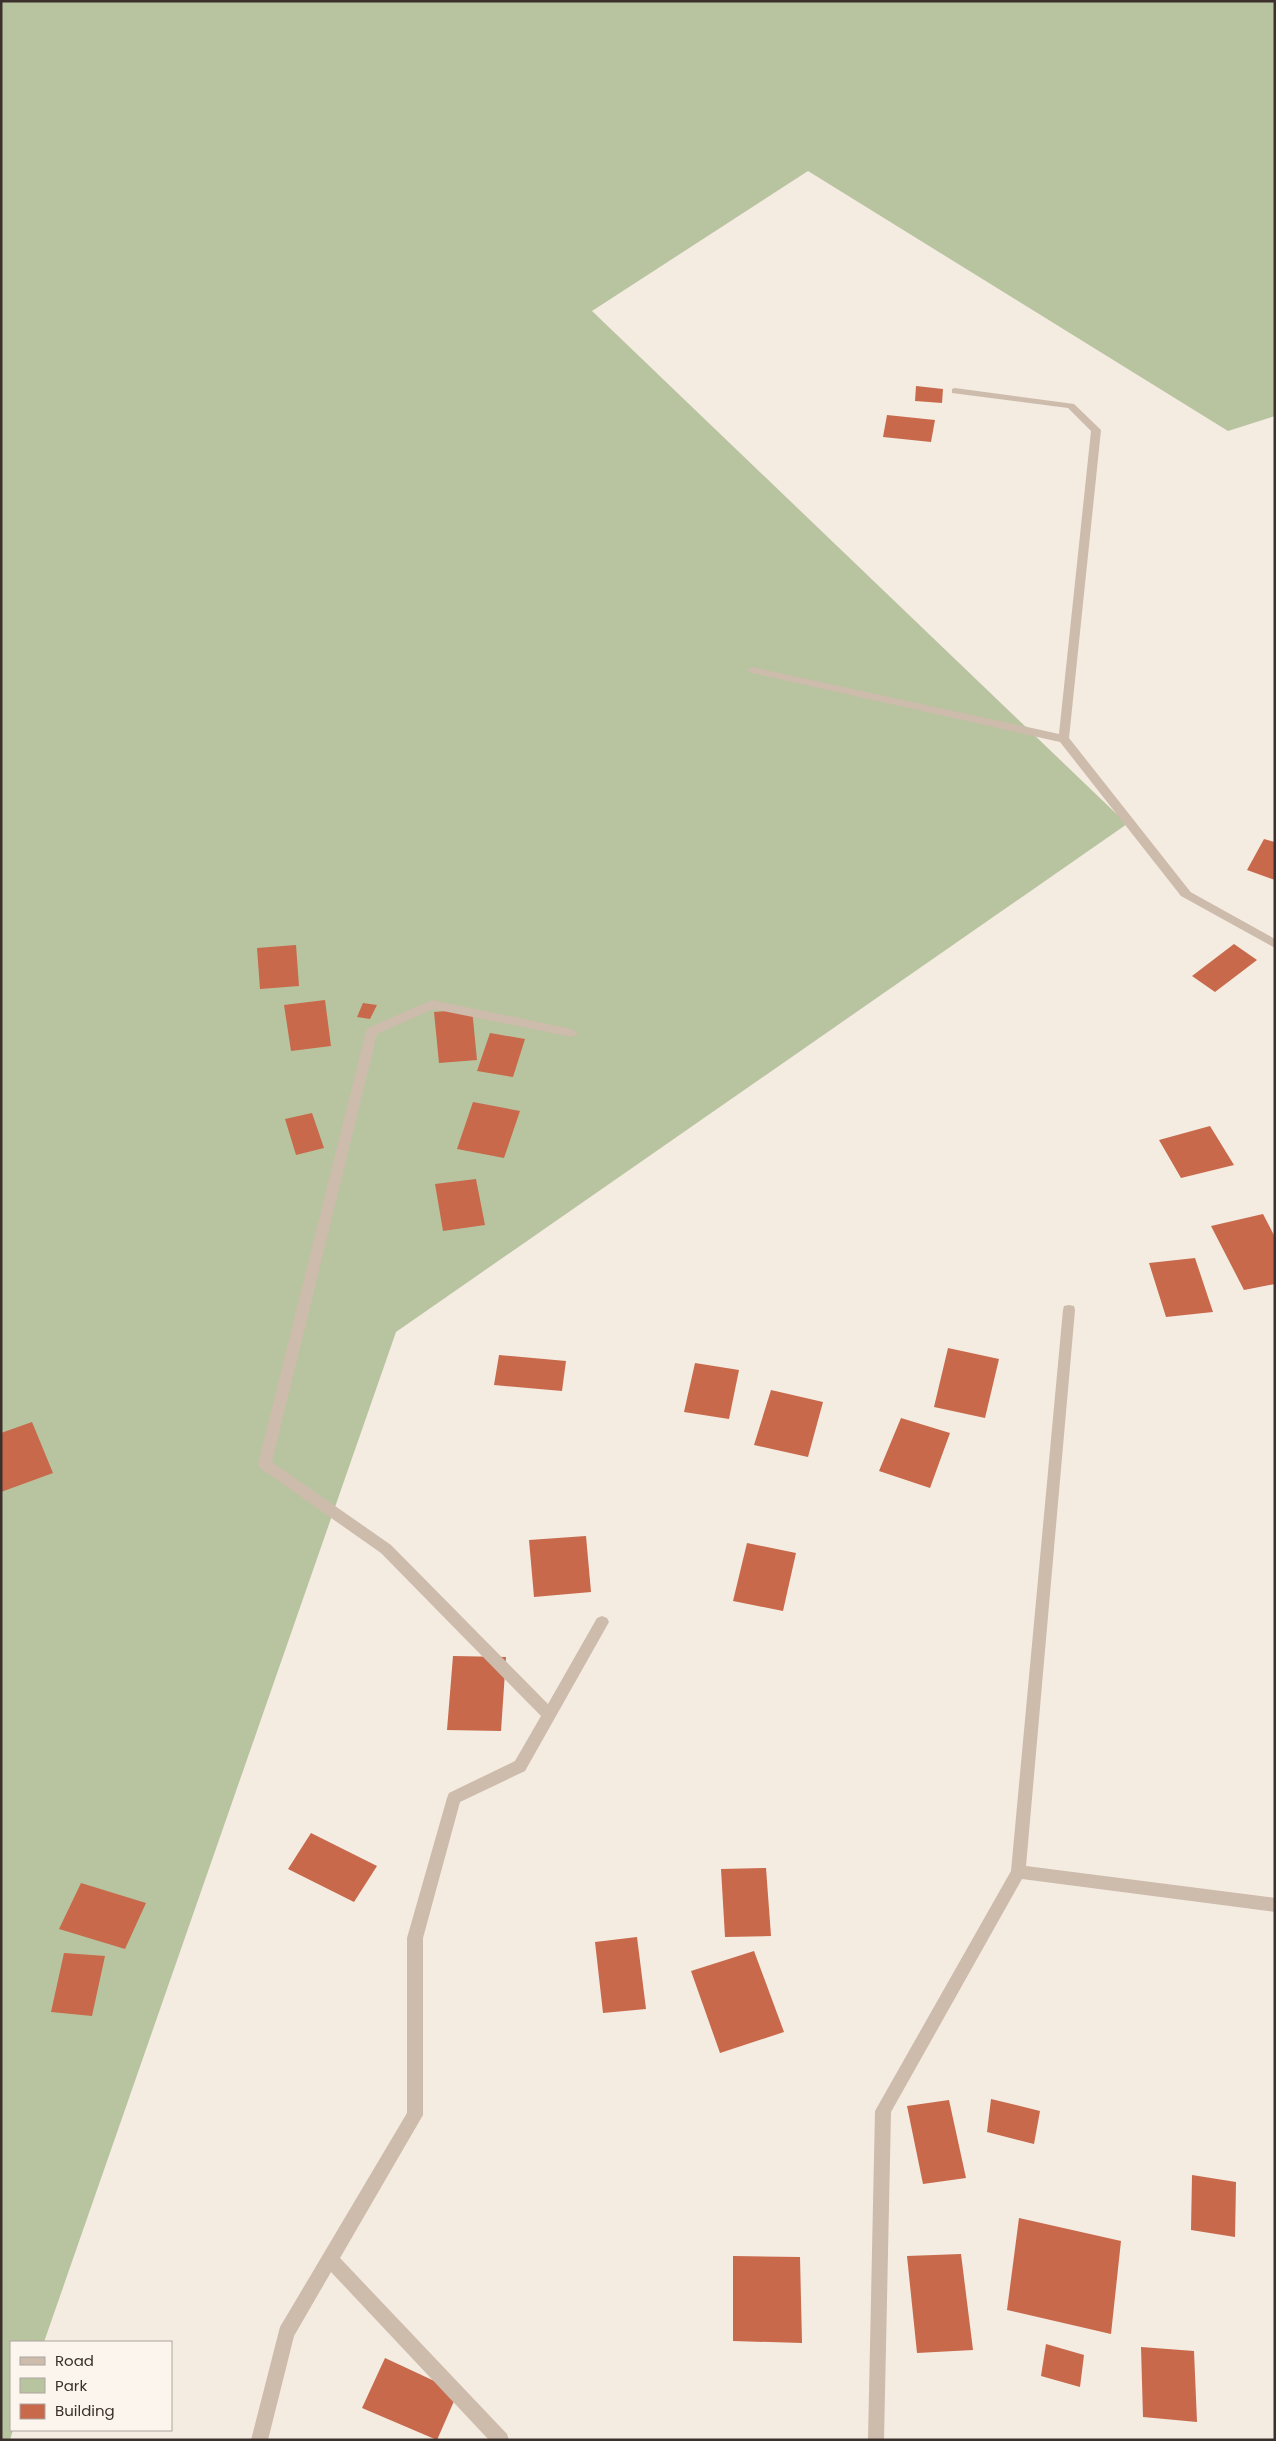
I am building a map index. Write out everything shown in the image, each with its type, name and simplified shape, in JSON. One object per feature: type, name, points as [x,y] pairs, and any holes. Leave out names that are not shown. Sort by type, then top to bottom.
[{"type":"street","points":[[955,391],[1071,406],[1096,430],[1064,739]]},
{"type":"street","points":[[752,670],[1064,739],[1185,893],[1275,944]]},
{"type":"street","points":[[549,1715],[386,1549],[265,1464],[372,1031],[432,1004],[572,1033]]},
{"type":"street","points":[[876,2440],[883,2111],[1018,1872],[1069,1310]]},
{"type":"street","points":[[259,2440],[286,2333],[414,2115],[415,1938],[454,1798],[520,1766],[602,1622]]},
{"type":"street","points":[[1018,1872],[1275,1905]]},
{"type":"street","points":[[330,2259],[501,2440]]},
{"type":"green space","points":[[1,1],[1275,1],[1275,416],[1228,431],[808,171],[592,311],[1127,824],[396,1332],[44,2341],[10,2341],[10,2431],[13,2431],[10,2440],[1,2440]]},
{"type":"building","points":[[916,386],[943,389],[942,403],[915,401]]},
{"type":"building","points":[[887,415],[935,420],[931,442],[883,437]]},
{"type":"building","points":[[1264,839],[1275,842],[1275,880],[1247,870]]},
{"type":"building","points":[[1234,944],[1257,960],[1215,992],[1192,976]]},
{"type":"building","points":[[296,945],[299,986],[260,989],[257,948]]},
{"type":"building","points":[[325,1000],[331,1046],[291,1051],[284,1005]]},
{"type":"building","points":[[363,1003],[377,1005],[370,1019],[357,1017]]},
{"type":"building","points":[[472,1009],[477,1060],[439,1063],[434,1012]]},
{"type":"building","points":[[490,1033],[525,1039],[513,1077],[477,1071]]},
{"type":"building","points":[[473,1102],[520,1111],[504,1158],[457,1149]]},
{"type":"building","points":[[312,1113],[324,1148],[296,1155],[285,1119]]},
{"type":"building","points":[[1210,1126],[1234,1165],[1181,1178],[1159,1140]]},
{"type":"building","points":[[476,1179],[485,1225],[443,1231],[435,1184]]},
{"type":"building","points":[[1263,1214],[1275,1237],[1275,1284],[1244,1290],[1211,1226]]},
{"type":"building","points":[[1195,1258],[1213,1312],[1166,1317],[1149,1263]]},
{"type":"building","points":[[948,1348],[999,1359],[985,1418],[934,1407]]},
{"type":"building","points":[[499,1355],[566,1361],[562,1391],[494,1385]]},
{"type":"building","points":[[695,1363],[739,1370],[729,1419],[684,1412]]},
{"type":"building","points":[[771,1390],[823,1402],[808,1457],[754,1445]]},
{"type":"building","points":[[901,1418],[950,1433],[930,1488],[879,1471]]},
{"type":"building","points":[[32,1422],[53,1473],[1,1492],[1,1433]]},
{"type":"building","points":[[586,1536],[591,1592],[534,1597],[529,1540]]},
{"type":"building","points":[[747,1543],[796,1553],[783,1611],[733,1601]]},
{"type":"building","points":[[453,1656],[506,1657],[501,1731],[447,1730]]},
{"type":"building","points":[[311,1833],[377,1866],[354,1902],[288,1869]]},
{"type":"building","points":[[766,1868],[771,1936],[725,1937],[721,1869]]},
{"type":"building","points":[[81,1883],[146,1903],[125,1949],[59,1929]]},
{"type":"building","points":[[637,1937],[646,2009],[603,2013],[595,1942]]},
{"type":"building","points":[[754,1951],[784,2032],[720,2053],[691,1971]]},
{"type":"building","points":[[64,1953],[105,1956],[92,2016],[51,2012]]},
{"type":"building","points":[[991,2099],[1040,2111],[1034,2144],[987,2132]]},
{"type":"building","points":[[949,2100],[966,2178],[923,2184],[907,2106]]},
{"type":"building","points":[[1192,2175],[1236,2182],[1235,2237],[1191,2230]]},
{"type":"building","points":[[1019,2218],[1121,2241],[1111,2334],[1007,2310]]},
{"type":"building","points":[[961,2254],[973,2350],[917,2353],[907,2256]]},
{"type":"building","points":[[733,2256],[800,2257],[802,2343],[733,2341]]},
{"type":"building","points":[[1046,2344],[1084,2355],[1080,2387],[1041,2376]]},
{"type":"building","points":[[1141,2347],[1194,2351],[1197,2422],[1143,2417]]},
{"type":"building","points":[[385,2358],[458,2392],[437,2440],[362,2408]]}]
